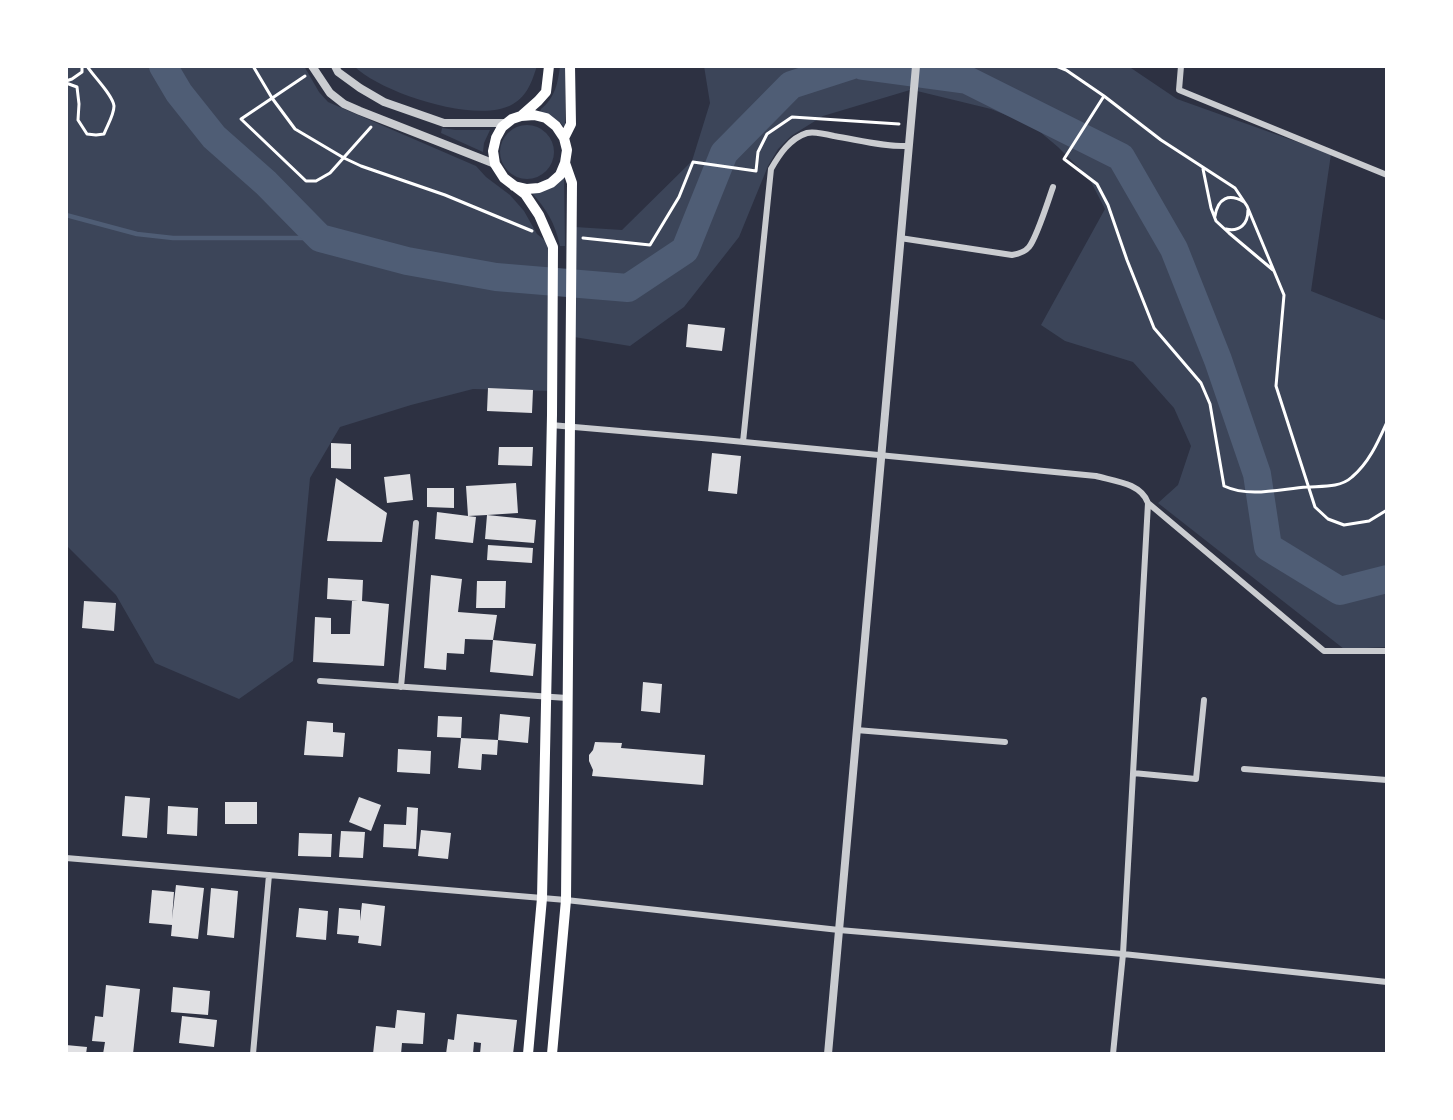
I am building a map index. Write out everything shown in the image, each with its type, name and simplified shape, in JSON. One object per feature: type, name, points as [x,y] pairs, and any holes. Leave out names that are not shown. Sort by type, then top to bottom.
[{"type":"main road","points":[[528,1054],[542,898],[553,247],[539,215],[525,194],[504,178],[495,164],[493,151],[496,138],[506,123],[521,116],[546,92],[549,66]]},
{"type":"main road","points":[[564,138],[571,124],[570,66]]},
{"type":"main road","points":[[521,116],[534,115],[546,118],[556,126],[564,138],[567,150],[566,163],[572,183],[566,900],[552,1054]]},
{"type":"main road","points":[[514,186],[527,189],[539,188],[551,183],[560,175],[566,163]]},
{"type":"street","points":[[335,66],[338,72],[384,102],[444,123],[506,123]]},
{"type":"street","points":[[828,1054],[916,66]]},
{"type":"street","points":[[1181,66],[1179,90],[1387,175]]},
{"type":"street","points":[[313,68],[330,93],[344,104],[495,164]]},
{"type":"street","points":[[743,442],[771,169],[776,160],[795,139],[808,133],[909,146]]},
{"type":"street","points":[[900,238],[1012,255],[1020,253],[1029,247],[1034,238],[1053,187]]},
{"type":"street","points":[[551,425],[1096,476],[1137,489],[1145,495],[1148,503],[1123,954],[1113,1054]]},
{"type":"street","points":[[1148,503],[1324,651],[1387,651]]},
{"type":"street","points":[[401,687],[416,523]]},
{"type":"street","points":[[320,681],[567,699]]},
{"type":"street","points":[[1133,773],[1196,779],[1204,699]]},
{"type":"street","points":[[856,730],[1005,742]]},
{"type":"street","points":[[1244,769],[1387,780]]},
{"type":"street","points":[[66,858],[566,900],[839,930],[1123,954],[1387,982]]},
{"type":"street","points":[[253,1054],[269,875]]},
{"type":"path","points":[[85,66],[110,97],[114,106],[104,134],[87,134],[82,128],[78,120],[77,87],[66,82],[82,72],[85,66]]},
{"type":"path","points":[[253,66],[272,98],[295,129],[344,158],[445,195],[537,234],[548,235]]},
{"type":"path","points":[[1056,66],[1066,70],[1161,140],[1235,188],[1246,205],[1284,295],[1276,386],[1315,507],[1328,519],[1344,525],[1369,521],[1387,510]]},
{"type":"path","points":[[313,68],[241,119],[306,181],[316,181],[330,173],[379,119]]},
{"type":"path","points":[[1104,96],[1064,159],[1097,184],[1108,205],[1154,328],[1201,383],[1210,404],[1224,486],[1233,490],[1268,493],[1308,487],[1329,487],[1351,479],[1374,450],[1387,422]]},
{"type":"path","points":[[571,237],[650,245],[679,197],[693,162],[756,171]]},
{"type":"path","points":[[1203,168],[1216,221],[1274,271]]},
{"type":"path","points":[[1215,218],[1217,206],[1225,199],[1235,198],[1246,205]]},
{"type":"path","points":[[1222,226],[1232,230],[1242,226],[1247,218],[1246,205]]},
{"type":"shaded area","points":[[66,66],[304,66],[319,92],[328,102],[476,166],[486,177],[510,195],[524,211],[537,234],[553,247],[552,391],[473,389],[340,427],[310,478],[293,661],[239,699],[155,663],[116,595],[66,545]]},
{"type":"shaded area","points":[[354,66],[537,66],[529,87],[513,104],[497,110],[477,111],[430,103],[407,95],[385,86]]},
{"type":"shaded area","points":[[560,66],[565,66],[565,128],[560,122],[540,112],[555,90]]},
{"type":"shaded area","points":[[704,66],[912,66],[910,90],[823,116],[791,136],[778,149],[768,166],[739,237],[684,307],[630,346],[574,337],[575,227],[622,230],[692,161],[710,103]]},
{"type":"shaded area","points":[[919,66],[1128,66],[1177,99],[1331,154],[1311,291],[1387,321],[1385,419],[1387,420],[1387,647],[1344,649],[1158,503],[1178,485],[1191,446],[1174,408],[1133,362],[1065,341],[1041,325],[1105,209],[1089,178],[1033,126],[991,109],[917,91]]},
{"type":"shaded area","points":[[522,125],[532,125],[542,129],[550,137],[554,152],[550,167],[542,175],[532,179],[522,179],[512,175],[504,167],[500,157],[500,147],[504,137],[512,129]]},
{"type":"shaded area","points":[[442,128],[490,130],[483,152],[441,133]]},
{"type":"shaded area","points":[[564,173],[565,246],[560,246],[550,217],[532,193]]},
{"type":"building","points":[[688,324],[725,328],[722,351],[686,347]]},
{"type":"building","points":[[488,388],[533,390],[532,413],[487,411]]},
{"type":"building","points":[[331,443],[351,444],[351,469],[331,468]]},
{"type":"building","points":[[499,447],[533,447],[532,466],[498,465]]},
{"type":"building","points":[[712,453],[741,456],[737,494],[708,491]]},
{"type":"building","points":[[410,474],[413,500],[387,503],[384,477]]},
{"type":"building","points":[[336,478],[387,513],[382,542],[327,541]]},
{"type":"building","points":[[516,483],[518,513],[468,516],[466,486]]},
{"type":"building","points":[[427,488],[454,488],[454,508],[427,507]]},
{"type":"building","points":[[437,512],[476,517],[473,543],[435,539]]},
{"type":"building","points":[[487,515],[536,520],[534,543],[485,539]]},
{"type":"building","points":[[488,545],[533,548],[532,563],[487,560]]},
{"type":"building","points":[[431,575],[462,579],[458,612],[497,615],[493,640],[465,639],[464,654],[447,653],[446,670],[424,668]]},
{"type":"building","points":[[328,578],[363,580],[362,601],[389,604],[384,666],[313,662],[315,617],[331,618],[331,634],[350,634],[352,601],[358,601],[327,599]]},
{"type":"building","points":[[477,581],[506,581],[505,608],[476,608]]},
{"type":"building","points":[[84,601],[116,603],[114,631],[82,628]]},
{"type":"building","points":[[493,640],[536,644],[533,676],[490,672]]},
{"type":"building","points":[[643,682],[662,684],[660,713],[641,711]]},
{"type":"building","points":[[500,714],[530,717],[528,743],[498,740]]},
{"type":"building","points":[[438,716],[462,717],[461,738],[437,737]]},
{"type":"building","points":[[307,721],[333,723],[333,732],[345,733],[343,757],[304,755]]},
{"type":"building","points":[[461,738],[498,740],[497,755],[482,754],[481,770],[458,768]]},
{"type":"building","points":[[595,742],[622,743],[621,748],[705,755],[703,785],[592,776],[593,770],[589,755]]},
{"type":"building","points":[[398,749],[431,751],[430,774],[397,772]]},
{"type":"building","points":[[125,796],[150,798],[147,838],[122,836]]},
{"type":"building","points":[[359,797],[381,805],[371,831],[349,822]]},
{"type":"building","points":[[225,802],[257,802],[257,824],[225,824]]},
{"type":"building","points":[[168,806],[198,808],[197,836],[167,834]]},
{"type":"building","points":[[407,807],[418,808],[416,849],[383,847],[384,824],[406,825]]},
{"type":"building","points":[[421,830],[451,833],[448,859],[418,856]]},
{"type":"building","points":[[341,831],[365,832],[363,858],[339,857]]},
{"type":"building","points":[[299,833],[332,834],[331,857],[298,856]]},
{"type":"building","points":[[176,885],[204,888],[198,939],[171,936],[172,925],[149,923],[152,890],[174,892],[172,919]]},
{"type":"building","points":[[211,888],[238,891],[234,938],[207,935]]},
{"type":"building","points":[[362,903],[385,906],[381,946],[358,943],[359,936],[337,934],[339,908],[360,910],[360,921]]},
{"type":"building","points":[[299,908],[328,911],[326,940],[296,937]]},
{"type":"building","points":[[106,985],[140,989],[133,1054],[103,1054],[105,1042],[92,1041],[95,1016],[103,1017]]},
{"type":"building","points":[[173,987],[210,991],[208,1015],[171,1012]]},
{"type":"building","points":[[397,1010],[425,1013],[423,1044],[402,1043],[401,1054],[373,1054],[376,1026],[395,1028]]},
{"type":"building","points":[[457,1014],[517,1020],[513,1054],[480,1054],[481,1043],[474,1042],[473,1054],[446,1054],[448,1039],[454,1040]]},
{"type":"building","points":[[182,1016],[217,1020],[214,1047],[179,1043]]},
{"type":"building","points":[[66,1045],[87,1047],[86,1054],[66,1054]]},
{"type":"waterway","points":[[163,66],[179,93],[214,137],[266,183],[320,238],[407,261],[496,277],[628,288],[685,250],[724,153],[791,85],[850,66]]},
{"type":"waterway","points":[[863,66],[967,80],[1121,157],[1174,249],[1218,360],[1257,474],[1268,547],[1340,591],[1387,579]]},
{"type":"waterway","points":[[66,215],[137,234],[173,238],[320,238]]}]
